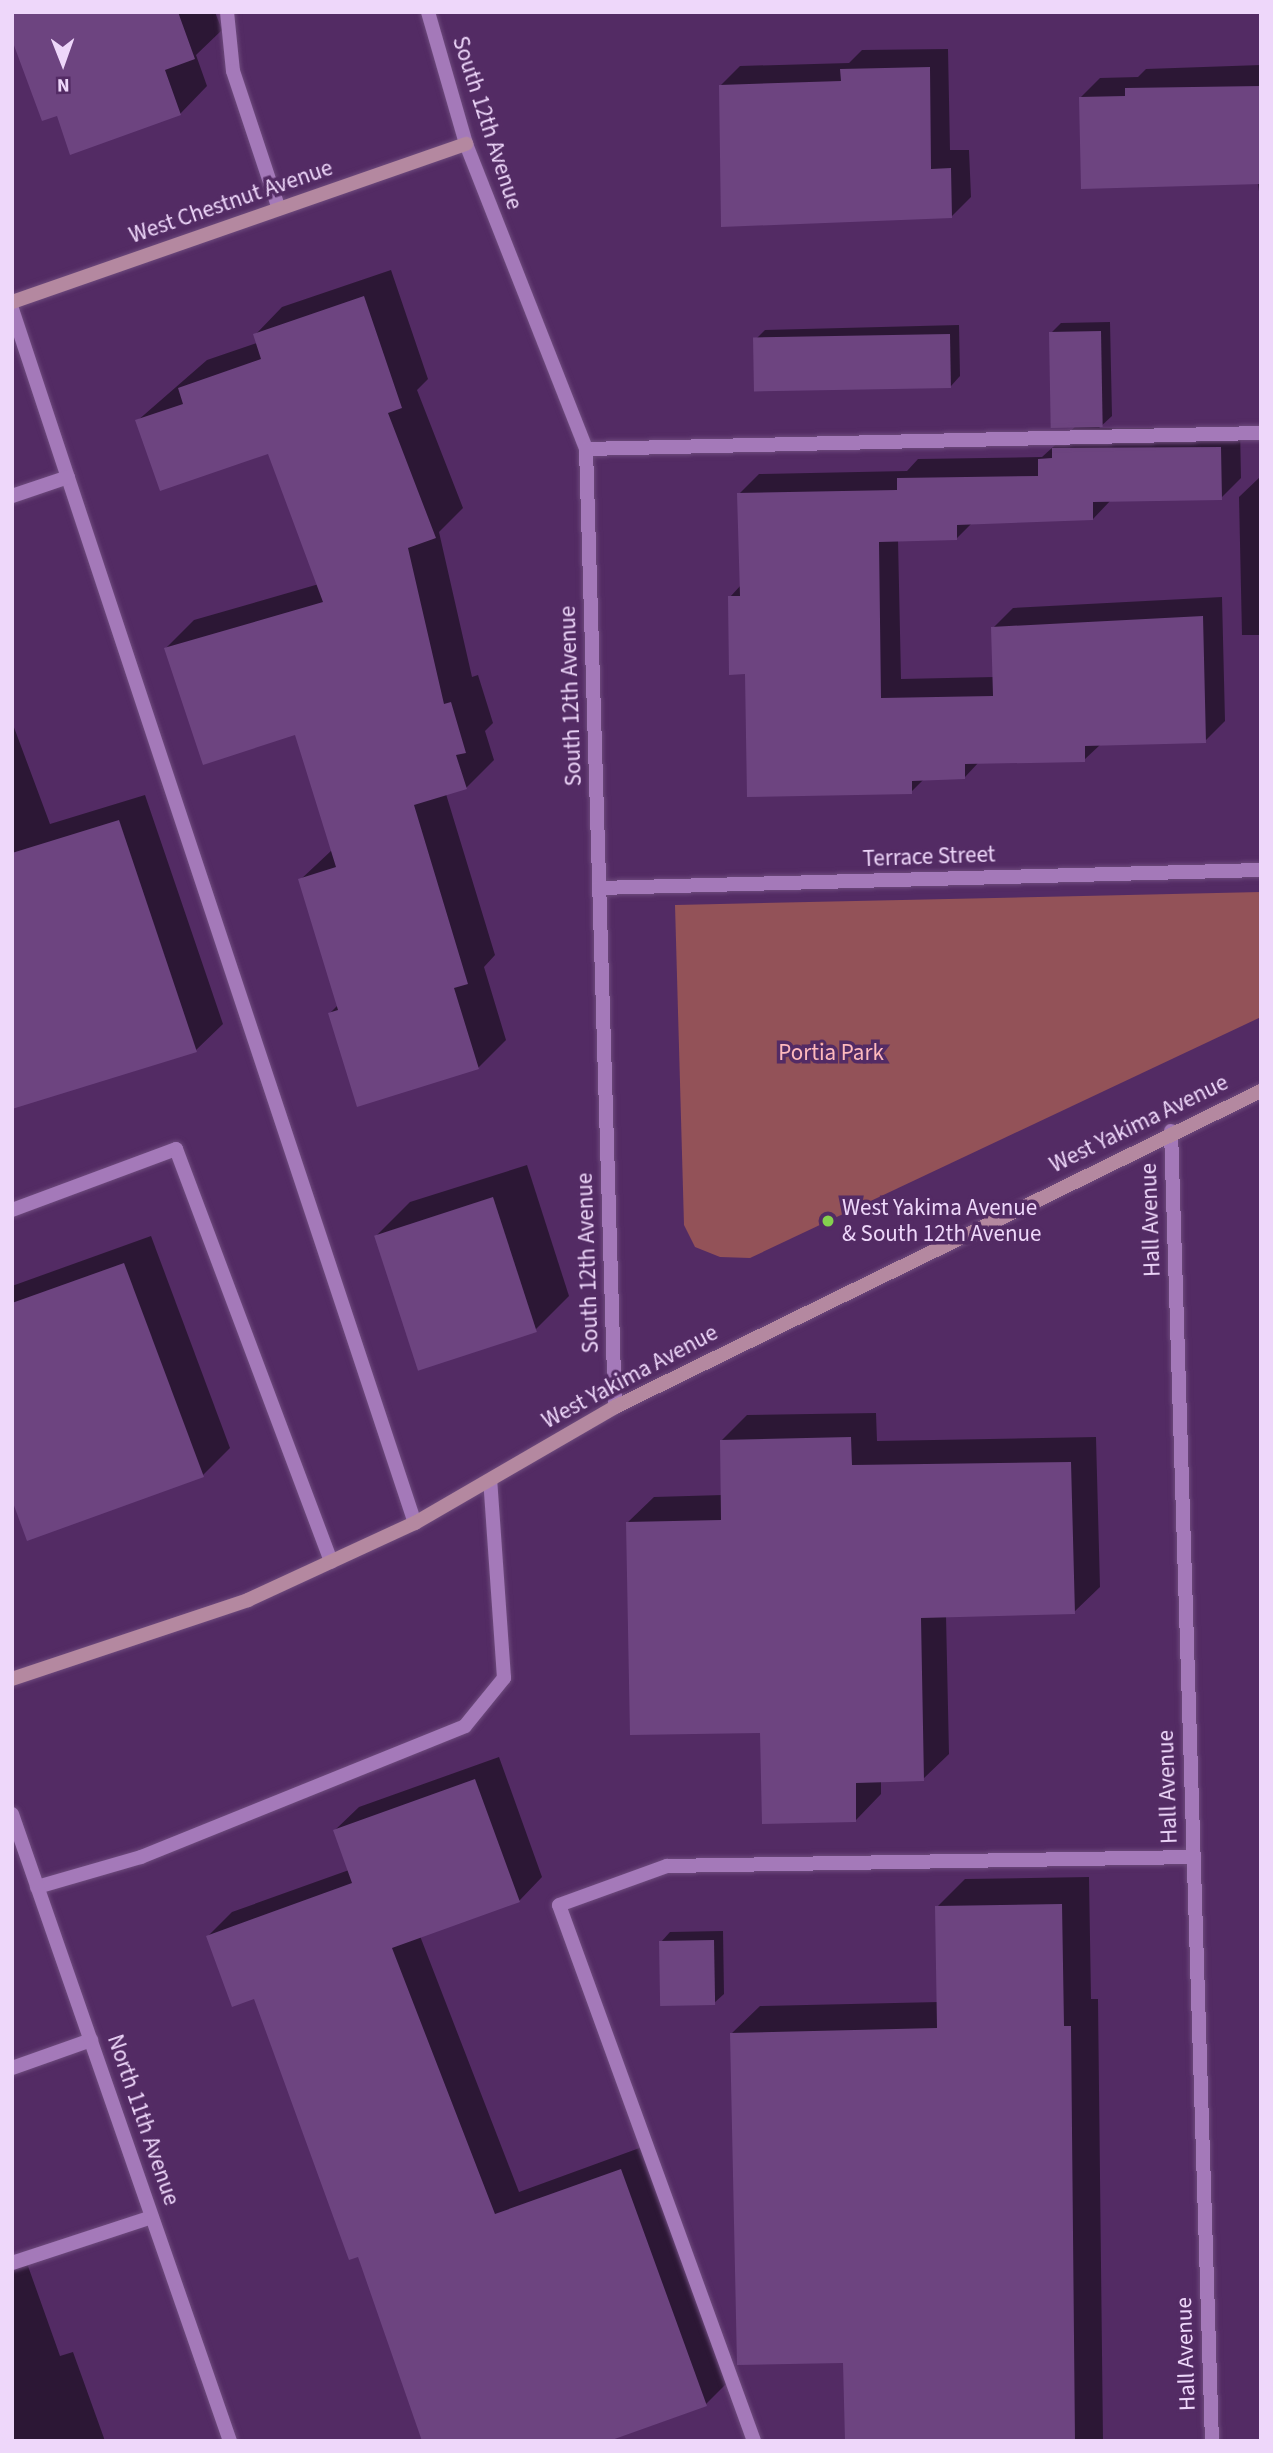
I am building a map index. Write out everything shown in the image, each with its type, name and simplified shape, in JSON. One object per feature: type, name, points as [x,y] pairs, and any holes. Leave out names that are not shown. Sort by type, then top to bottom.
[{"type":"main road","name":"West Chestnut Avenue","points":[[12,302],[466,144]]},
{"type":"main road","name":"West Yakima Avenue","points":[[12,1679],[248,1600],[415,1523],[615,1407],[1171,1132],[1261,1091]]},
{"type":"street","points":[[227,12],[233,71],[279,209]]},
{"type":"street","name":"South 12th Avenue","points":[[428,12],[466,144],[586,449],[615,1407]]},
{"type":"street","points":[[12,309],[415,1523]]},
{"type":"street","points":[[586,449],[1261,433]]},
{"type":"street","points":[[12,496],[68,477]]},
{"type":"street","name":"Terrace Street","points":[[599,888],[1261,870]]},
{"type":"street","name":"Hall Avenue","points":[[1171,1132],[1212,2441]]},
{"type":"street","points":[[12,1210],[176,1149],[331,1562]]},
{"type":"street","points":[[37,1887],[141,1857],[465,1726],[504,1678],[490,1480]]},
{"type":"street","name":"North 11th Avenue","points":[[12,1815],[230,2441]]},
{"type":"street","points":[[754,2441],[559,1905],[667,1866],[1193,1857]]},
{"type":"street","points":[[12,2068],[90,2040]]},
{"type":"street","points":[[12,2263],[152,2217]]},
{"type":"green space","name":"Portia Park","points":[[1261,892],[1261,1017],[750,1258],[720,1257],[695,1247],[684,1225],[675,905]]},
{"type":"building","points":[[12,12],[178,12],[195,59],[165,70],[181,115],[70,155],[57,116],[42,121],[12,40]]},
{"type":"building","points":[[930,67],[931,169],[951,168],[952,218],[721,227],[719,85],[841,81],[840,69]]},
{"type":"building","points":[[1261,86],[1261,184],[1081,189],[1079,97],[1125,96],[1125,88]]},
{"type":"building","points":[[364,296],[402,408],[388,413],[436,538],[408,548],[444,704],[451,702],[466,753],[456,755],[467,789],[414,805],[468,984],[454,988],[479,1069],[357,1107],[328,1013],[338,1010],[298,879],[336,867],[295,735],[203,765],[164,648],[323,602],[268,454],[160,491],[135,420],[183,404],[178,388],[261,359],[253,334]]},
{"type":"building","points":[[1101,331],[1103,427],[1051,428],[1049,332]]},
{"type":"building","points":[[950,334],[951,388],[754,391],[753,337]]},
{"type":"building","points":[[1221,447],[1222,500],[1093,502],[1093,520],[957,525],[957,540],[879,542],[881,698],[993,696],[991,627],[1203,616],[1206,743],[1085,746],[1085,762],[965,764],[965,779],[912,781],[912,794],[747,797],[745,674],[729,675],[728,596],[740,596],[737,493],[897,490],[897,478],[1038,476],[1038,459],[1052,458],[1052,448]]},
{"type":"building","points":[[119,820],[197,1052],[12,1109],[12,853]]},
{"type":"building","points":[[493,1197],[537,1332],[418,1371],[374,1236]]},
{"type":"building","points":[[124,1263],[204,1477],[27,1541],[12,1500],[12,1303]]},
{"type":"building","points":[[851,1437],[852,1465],[1071,1462],[1075,1614],[921,1618],[924,1781],[856,1783],[856,1822],[762,1824],[760,1733],[630,1735],[626,1522],[721,1520],[720,1440]]},
{"type":"building","points":[[475,1779],[520,1902],[392,1948],[495,2214],[621,2169],[707,2406],[609,2441],[422,2441],[358,2257],[349,2260],[254,1999],[232,2007],[206,1936],[352,1883],[333,1830]]},
{"type":"building","points":[[1062,1904],[1064,2026],[1071,2026],[1075,2441],[845,2441],[843,2363],[737,2365],[730,2033],[937,2028],[935,1906]]},
{"type":"building","points":[[714,1940],[715,2005],[660,2006],[659,1941]]},
{"type":"place","name":"West Yakima Avenue & South 12th Avenue","points":[[828,1221]]}]
